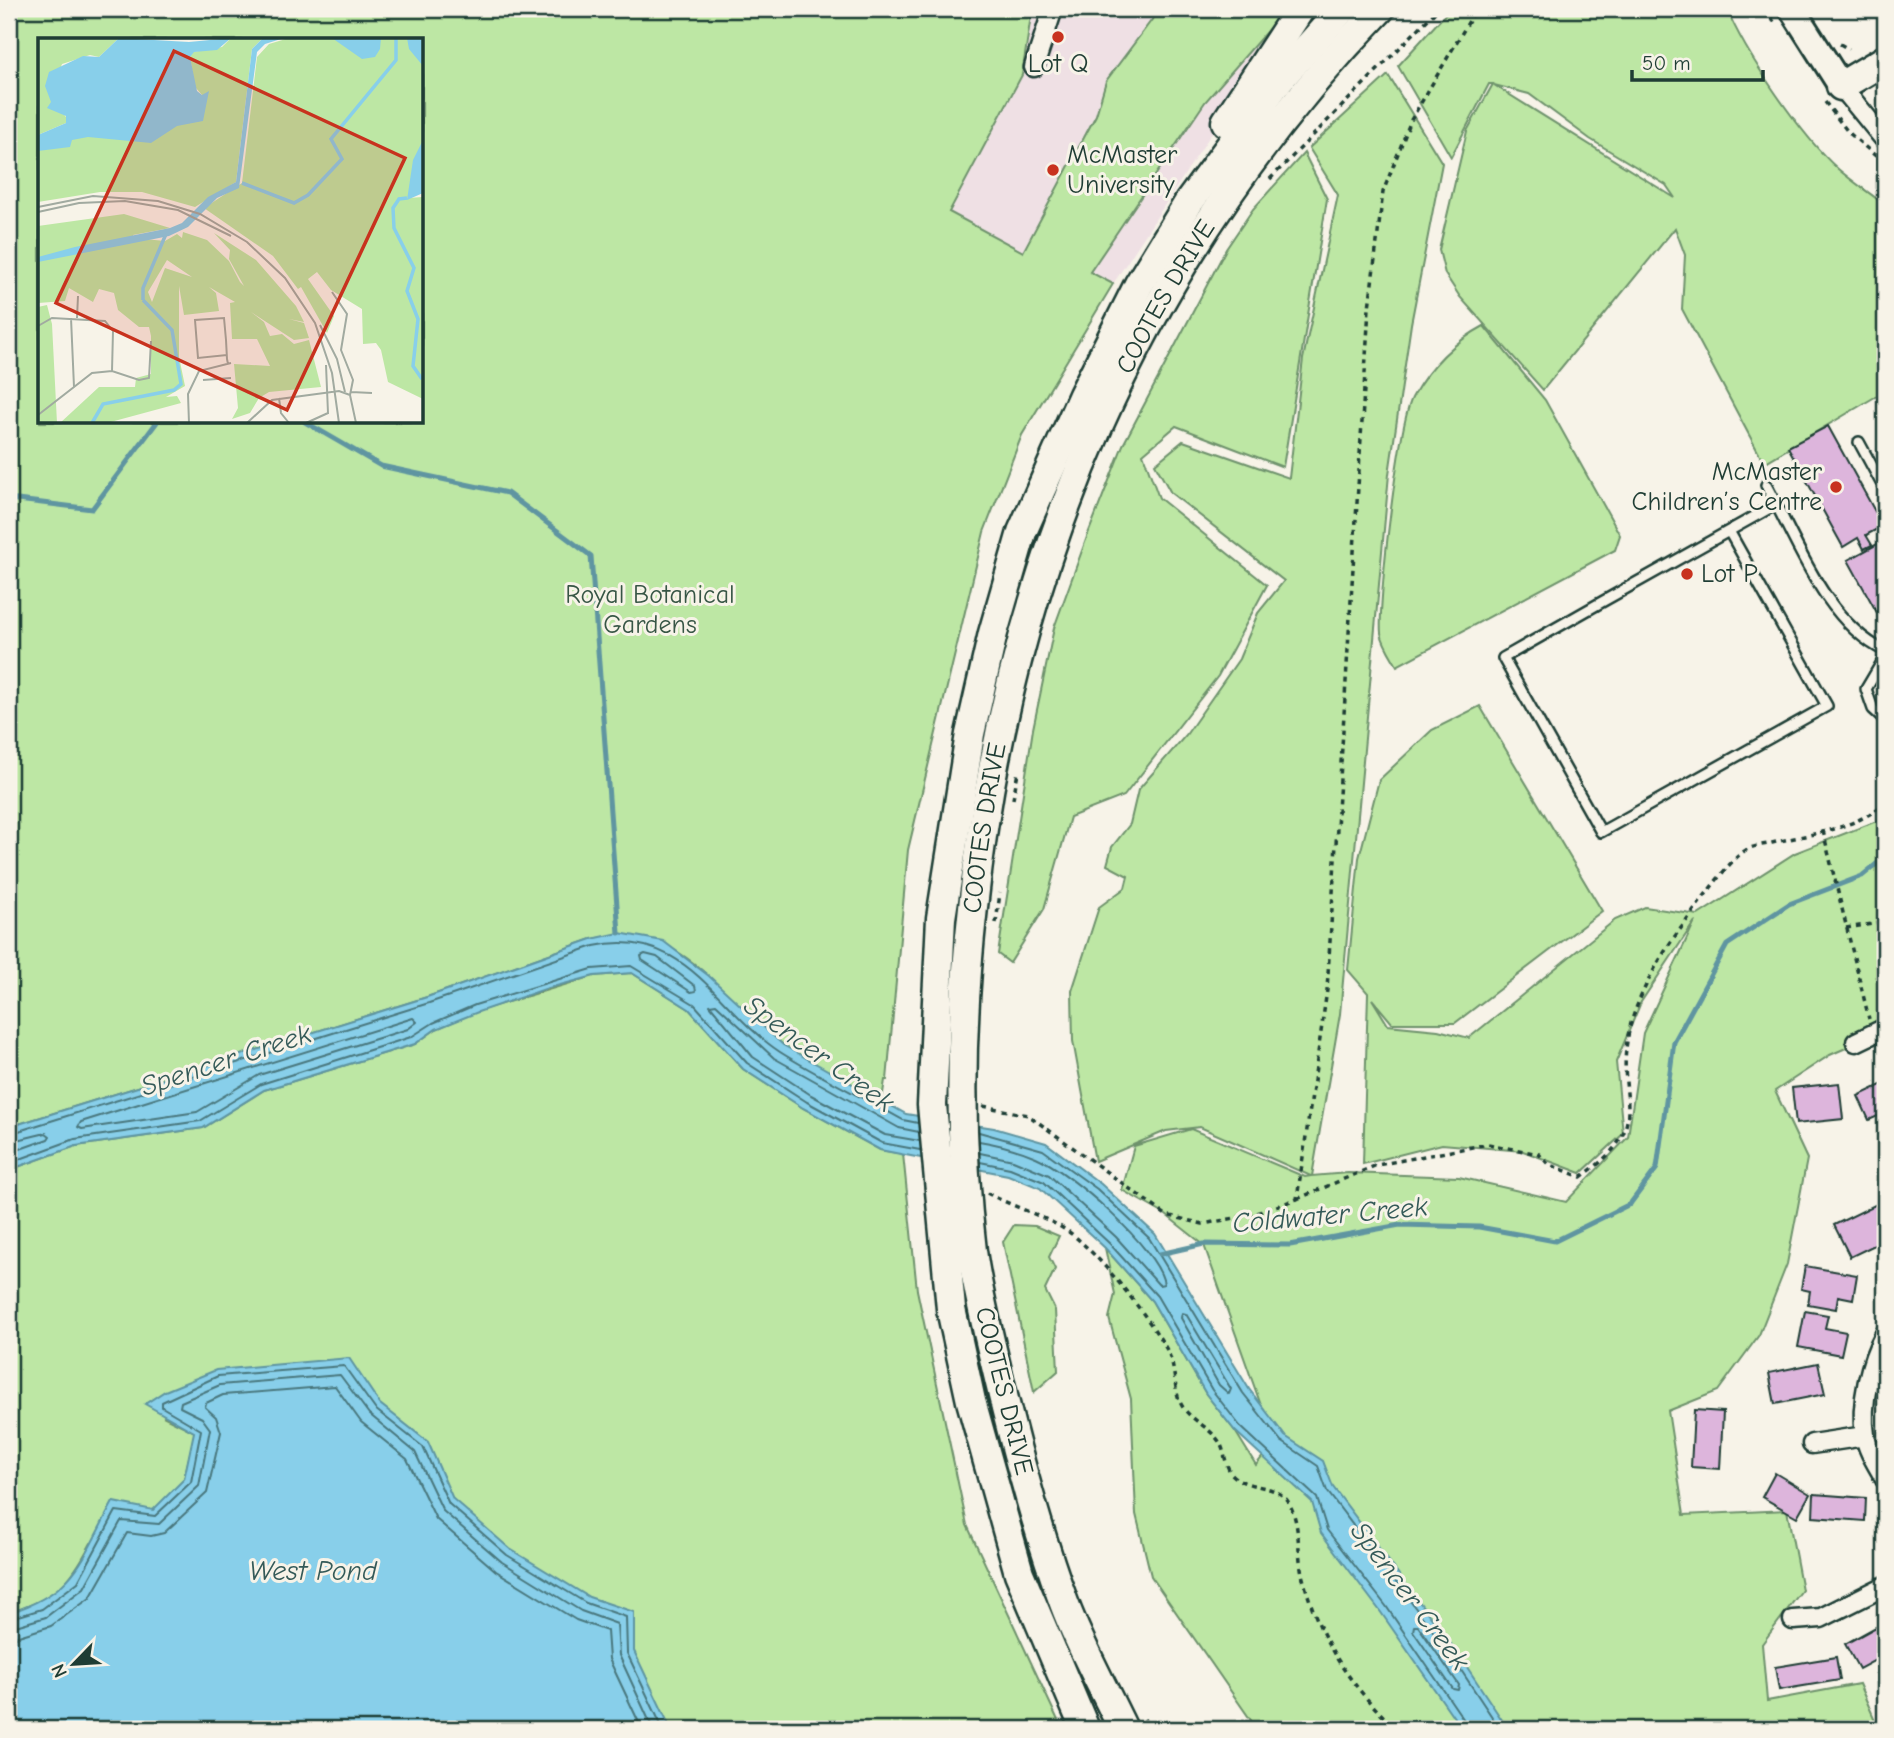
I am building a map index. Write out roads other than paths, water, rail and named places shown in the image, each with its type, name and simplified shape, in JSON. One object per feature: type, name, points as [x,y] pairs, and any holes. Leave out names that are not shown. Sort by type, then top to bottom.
[{"type":"main road","points":[[1139,284],[1157,234],[1300,9]]},
{"type":"main road","name":"COOTES DRIVE","points":[[1085,1729],[1019,1573],[971,1401],[951,1309],[932,1105],[941,918],[970,734],[993,633],[1022,532],[1083,396],[1139,284],[1228,146],[1278,81],[1342,9]]},
{"type":"main road","name":"COOTES DRIVE","points":[[1131,1720],[1065,1604],[1015,1446],[975,1268],[981,1191],[976,1112],[963,1007],[980,841],[1014,666],[1033,594],[1073,482],[1117,383],[1184,259],[1251,161],[1322,72],[1380,9]]},
{"type":"main road","points":[[1841,86],[1885,61]]},
{"type":"street","points":[[1034,67],[1053,9]]},
{"type":"street","points":[[1792,9],[1841,86],[1885,140]]},
{"type":"street","points":[[1885,1334],[1878,1347],[1868,1386],[1865,1436],[1885,1479]]},
{"type":"street","points":[[1812,1444],[1865,1436]]},
{"type":"street","points":[[1793,1620],[1821,1618],[1885,1586]]},
{"type":"lane","points":[[1859,442],[1885,490]]},
{"type":"lane","points":[[1766,485],[1839,613],[1861,637],[1885,651]]},
{"type":"lane","points":[[1729,531],[1826,706],[1601,832],[1503,658],[1777,504]]},
{"type":"lane","points":[[1885,657],[1866,689],[1873,709],[1885,720]]},
{"type":"water","name":"Spencer Creek","points":[[619,933],[663,941],[709,976],[783,1045],[906,1114],[994,1128],[1046,1143],[1101,1184],[1155,1234],[1249,1389],[1285,1436],[1323,1461],[1333,1487],[1457,1652],[1508,1729],[1462,1729],[1380,1611],[1321,1533],[1312,1502],[1235,1431],[1206,1394],[1152,1301],[1105,1248],[1040,1188],[1008,1175],[880,1150],[803,1108],[743,1069],[689,1009],[632,973],[594,976],[545,989],[478,1012],[436,1029],[415,1044],[264,1090],[203,1128],[76,1146],[9,1170],[9,1127],[427,997],[592,939]]},
{"type":"water","name":"West Pond","points":[[349,1358],[380,1404],[428,1442],[453,1499],[510,1549],[589,1597],[634,1612],[634,1651],[671,1729],[9,1729],[9,1613],[49,1595],[63,1584],[84,1557],[113,1502],[153,1510],[184,1479],[194,1432],[145,1404],[165,1391],[216,1370]]},
{"type":"waterway","points":[[9,499],[92,509],[156,424]]},
{"type":"waterway","points":[[308,424],[381,466],[507,493],[591,556],[619,933]]},
{"type":"waterway","name":"Coldwater Creek","points":[[1630,1204],[1657,1168],[1674,1042],[1727,945],[1789,904],[1862,876],[1885,857]]},
{"type":"waterway","name":"Coldwater Creek","points":[[1160,1254],[1204,1244],[1290,1245],[1400,1225],[1479,1227],[1555,1241],[1630,1204]]},
{"type":"place","name":"Lot Q","points":[[1058,37]]},
{"type":"place","name":"McMaster University","points":[[1053,170]]},
{"type":"place","name":"McMaster Children’s Centre","points":[[1836,487]]},
{"type":"place","name":"Lot P","points":[[1687,574]]},
{"type":"park label","name":"Royal Botanical Gardens","points":[[650,610]]}]
